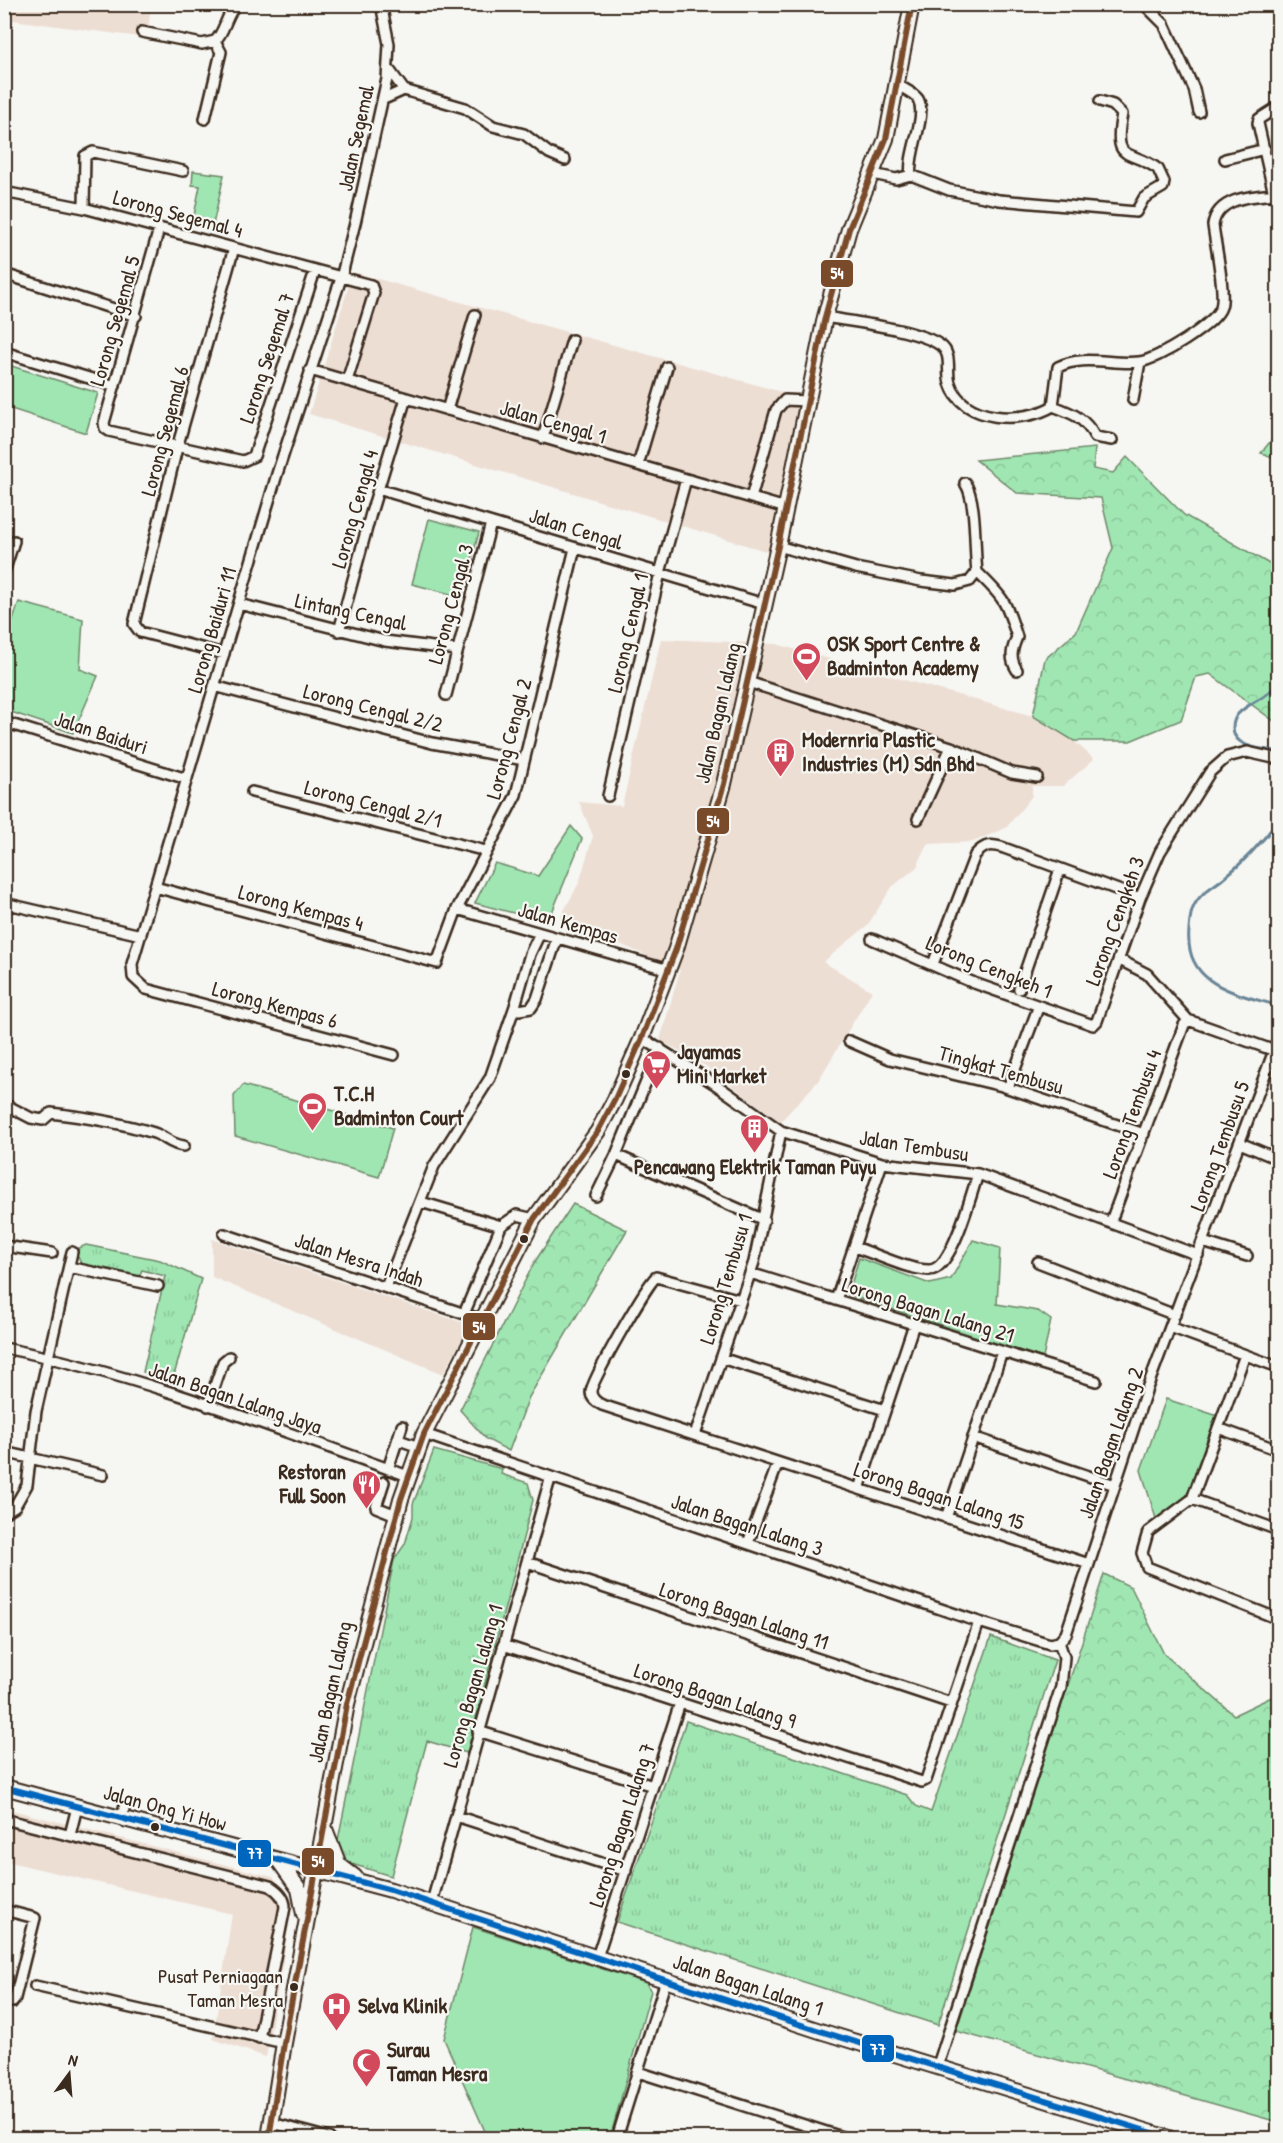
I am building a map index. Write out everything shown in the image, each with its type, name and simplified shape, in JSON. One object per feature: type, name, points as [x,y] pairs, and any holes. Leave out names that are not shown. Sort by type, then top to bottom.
[{"type":"main road","name":"Jalan Bagan Lalang","points":[[269,2139],[315,1870],[347,1704],[400,1499],[421,1441],[534,1219],[598,1131],[642,1038],[669,970],[710,836],[748,682],[825,317],[849,229],[886,139],[912,4]]},
{"type":"main road","name":"Jalan Ong Yi How","points":[[4,1787],[77,1807],[124,1811],[279,1861],[315,1870]]},
{"type":"main road","points":[[324,1827],[339,1865],[362,1882]]},
{"type":"main road","points":[[279,1861],[299,1889],[304,1905],[305,1931]]},
{"type":"main road","name":"Jalan Bagan Lalang 1","points":[[315,1870],[432,1902],[937,2068],[1169,2139]]},
{"type":"street","points":[[142,32],[202,44],[215,41],[223,31],[224,19],[236,4]]},
{"type":"street","name":"Jalan Segemal","points":[[341,278],[384,99],[389,44],[381,4]]},
{"type":"street","points":[[1036,4],[1072,4]]},
{"type":"street","points":[[1144,4],[1164,24],[1194,89],[1199,112]]},
{"type":"street","points":[[205,119],[221,52],[215,41]]},
{"type":"street","points":[[388,68],[404,90],[465,108],[493,126],[524,134],[549,153],[565,160]]},
{"type":"street","points":[[898,85],[917,97],[921,110],[909,163],[911,176]]},
{"type":"street","points":[[384,99],[404,90]]},
{"type":"street","points":[[873,174],[896,179],[911,176],[949,190],[999,200],[1136,212],[1152,192],[1163,187],[1164,182],[1158,169],[1130,157],[1124,151],[1118,138],[1122,114],[1113,105],[1100,101]]},
{"type":"street","points":[[1053,406],[1058,367],[1069,361],[1140,362],[1167,352],[1220,311],[1222,304],[1213,225],[1215,213],[1221,206],[1239,200],[1276,198],[1258,119],[1278,107]]},
{"type":"street","points":[[1225,159],[1265,149]]},
{"type":"street","points":[[84,208],[85,156],[93,152],[183,171]]},
{"type":"street","name":"Lorong Segemal 4","points":[[4,192],[84,208],[371,285],[374,293],[347,381]]},
{"type":"street","name":"Lorong Segemal 5","points":[[159,229],[104,423],[105,428],[109,431],[177,448]]},
{"type":"street","name":"Lorong Segemal 6","points":[[224,654],[140,632],[134,624],[177,448],[234,248]]},
{"type":"street","name":"Lorong Segemal 7","points":[[177,448],[243,462],[254,456],[315,271]]},
{"type":"street","points":[[4,274],[136,316]]},
{"type":"street","name":"Lorong Baiduri 11","points":[[146,989],[133,977],[132,964],[238,604],[310,370],[341,278]]},
{"type":"street","points":[[447,410],[475,315]]},
{"type":"street","points":[[825,317],[926,338],[942,346],[949,359],[950,382],[958,397],[970,408],[989,415],[1016,418],[1040,414],[1053,406]]},
{"type":"street","points":[[543,438],[572,340]]},
{"type":"street","points":[[4,352],[115,386]]},
{"type":"street","points":[[1133,400],[1140,362]]},
{"type":"street","points":[[638,465],[667,367]]},
{"type":"street","name":"Jalan Cengal 1","points":[[310,370],[786,508]]},
{"type":"street","name":"Lorong Cengal 4","points":[[339,631],[406,398]]},
{"type":"street","points":[[752,498],[776,410],[785,400],[807,401]]},
{"type":"street","points":[[1053,406],[1076,414],[1088,425],[1095,437],[1112,440]]},
{"type":"street","name":"Lorong Cengal 1","points":[[609,796],[660,573],[686,479]]},
{"type":"street","points":[[778,546],[856,568],[921,581],[955,585],[970,581],[977,572],[971,503],[965,483]]},
{"type":"street","name":"Jalan Cengal","points":[[378,489],[764,604]]},
{"type":"street","name":"Lorong Cengal 3","points":[[446,695],[491,523]]},
{"type":"street","points":[[4,572],[14,541]]},
{"type":"street","name":"Lorong Cengal 2","points":[[438,963],[457,909],[513,803],[574,548]]},
{"type":"street","points":[[977,572],[999,591],[1007,606],[1017,637],[1012,649],[1011,662],[1017,670]]},
{"type":"street","name":"Lintang Cengal","points":[[238,604],[385,641],[457,650]]},
{"type":"street","points":[[748,682],[951,747],[1012,773],[1037,777]]},
{"type":"street","name":"Lorong Cengal 2/2","points":[[214,686],[432,743],[524,760]]},
{"type":"street","name":"Jalan Baiduri","points":[[4,722],[187,779]]},
{"type":"street","points":[[918,819],[951,747]]},
{"type":"street","name":"Lorong Cengkeh 3","points":[[1093,1025],[1097,1021],[1140,898],[1160,852],[1210,772],[1227,757],[1247,753],[1278,759]]},
{"type":"street","name":"Lorong Cengal 2/1","points":[[252,792],[486,851]]},
{"type":"street","points":[[933,964],[975,855],[984,846],[991,844],[1140,898]]},
{"type":"street","points":[[1019,989],[1060,869]]},
{"type":"street","name":"Lorong Kempas 4","points":[[155,887],[438,963]]},
{"type":"street","points":[[4,916],[6,903],[141,935]]},
{"type":"street","name":"Jalan Kempas","points":[[457,909],[669,970]]},
{"type":"street","points":[[386,1287],[434,1166],[490,1078],[530,954],[540,933]]},
{"type":"street","points":[[515,1006],[519,1010],[531,1008],[537,999],[557,939]]},
{"type":"street","name":"Lorong Cengkeh 1","points":[[872,939],[1038,1008],[1093,1025]]},
{"type":"street","points":[[1120,960],[1147,974],[1188,1020],[1277,1047]]},
{"type":"street","name":"Lorong Kempas 6","points":[[146,989],[394,1055]]},
{"type":"street","points":[[1008,1088],[1038,1008]]},
{"type":"street","name":"Lorong Tembusu 4","points":[[1111,1221],[1184,1025],[1188,1020]]},
{"type":"street","name":"Jalan Tembusu","points":[[642,1038],[781,1131],[882,1162],[978,1174],[1111,1221],[1198,1255]]},
{"type":"street","name":"Tingkat Tembusu","points":[[849,1041],[890,1059],[1008,1088],[1144,1134]]},
{"type":"street","name":"Lorong Tembusu 5","points":[[1198,1255],[1277,1047]]},
{"type":"street","points":[[596,1196],[616,1155],[660,1048]]},
{"type":"street","points":[[4,1104],[31,1118],[43,1120],[51,1113],[67,1115],[157,1134],[173,1145],[184,1146]]},
{"type":"street","name":"Lorong Tembusu 1","points":[[695,1435],[750,1273],[764,1220],[781,1131]]},
{"type":"street","points":[[1239,1143],[1278,1159]]},
{"type":"street","points":[[616,1155],[764,1220]]},
{"type":"street","points":[[836,1300],[882,1162]]},
{"type":"street","points":[[854,1246],[930,1271],[938,1268],[950,1255],[978,1174]]},
{"type":"street","points":[[421,1202],[501,1226]]},
{"type":"street","points":[[464,1314],[501,1226],[517,1215],[534,1219]]},
{"type":"street","name":"Jalan Mesra Indah","points":[[224,1234],[483,1320]]},
{"type":"street","points":[[1203,1242],[1246,1256]]},
{"type":"street","points":[[4,1246],[52,1253]]},
{"type":"street","points":[[4,1513],[15,1506],[27,1485],[36,1411],[72,1252]]},
{"type":"street","name":"Jalan Bagan Lalang 2","points":[[1059,1642],[1066,1634],[1170,1327],[1198,1255]]},
{"type":"street","points":[[1038,1262],[1175,1315]]},
{"type":"street","points":[[69,1267],[158,1287]]},
{"type":"street","name":"Lorong Bagan Lalang 21","points":[[750,1273],[1096,1381]]},
{"type":"street","name":"Lorong Bagan Lalang 15","points":[[741,1300],[656,1277],[591,1387],[590,1394],[596,1402],[1089,1564]]},
{"type":"street","points":[[859,1489],[914,1324]]},
{"type":"street","points":[[1170,1327],[1278,1366]]},
{"type":"street","name":"Jalan Bagan Lalang Jaya","points":[[4,1348],[49,1356],[208,1406],[408,1476]]},
{"type":"street","points":[[946,1518],[1002,1352]]},
{"type":"street","points":[[1245,1355],[1192,1499],[1148,1532],[1142,1553],[1147,1567],[1276,1618]]},
{"type":"street","points":[[208,1406],[223,1362],[229,1357]]},
{"type":"street","points":[[721,1358],[885,1410]]},
{"type":"street","points":[[388,1469],[402,1426]]},
{"type":"street","points":[[1218,1428],[1278,1450]]},
{"type":"street","points":[[973,1437],[1115,1485]]},
{"type":"street","name":"Jalan Bagan Lalang 3","points":[[399,1440],[421,1441],[550,1479],[748,1543],[979,1622],[1050,1644],[1059,1642]]},
{"type":"street","points":[[4,1452],[103,1475]]},
{"type":"street","points":[[748,1543],[778,1463]]},
{"type":"street","name":"Lorong Bagan Lalang 1","points":[[432,1902],[550,1479]]},
{"type":"street","points":[[384,1482],[376,1507],[396,1515]]},
{"type":"street","points":[[381,1492],[400,1499]]},
{"type":"street","points":[[1192,1499],[1278,1530]]},
{"type":"street","name":"Lorong Bagan Lalang 11","points":[[527,1562],[951,1703]]},
{"type":"street","points":[[951,1703],[979,1622]]},
{"type":"street","points":[[937,2068],[1061,1687],[1064,1657],[1059,1642]]},
{"type":"street","name":"Lorong Bagan Lalang 9","points":[[503,1645],[916,1782],[926,1780],[951,1703]]},
{"type":"street","name":"Lorong Bagan Lalang 7","points":[[597,1958],[680,1703]]},
{"type":"street","points":[[478,1731],[653,1786]]},
{"type":"street","points":[[70,1835],[77,1807]]},
{"type":"street","points":[[456,1816],[626,1871]]},
{"type":"street","points":[[4,1819],[270,1886],[278,1891],[285,1900],[285,1907],[259,2038]]},
{"type":"street","points":[[4,1910],[35,1918],[9,2002]]},
{"type":"street","points":[[618,2139],[666,1980]]},
{"type":"street","points":[[35,1986],[284,2043]]},
{"type":"street","points":[[638,2072],[823,2135],[845,2139]]},
{"type":"street","points":[[272,2123],[329,2139]]},
{"type":"shaded area","points":[[5,5],[151,5],[147,38],[5,19]]},
{"type":"shaded area","points":[[353,272],[803,398],[769,552],[309,414]]},
{"type":"shaded area","points":[[661,639],[776,644],[1033,716],[1074,741],[1094,759],[1063,786],[1032,786],[1032,796],[1006,828],[973,842],[927,844],[917,867],[892,887],[867,926],[823,962],[872,991],[818,1081],[780,1122],[707,1067],[660,1040],[680,970],[608,939],[583,932],[577,925],[560,918],[579,883],[593,836],[579,802],[622,806]]},
{"type":"shaded area","points":[[212,1239],[470,1325],[443,1374],[212,1277]]},
{"type":"shaded area","points":[[4,1808],[273,1877],[293,1902],[266,2057],[213,2039],[232,1914],[5,1861]]},
{"type":"green space","points":[[193,171],[224,175],[212,229],[192,225],[200,186],[192,185]]},
{"type":"green space","points":[[5,364],[98,393],[86,433],[5,407]]},
{"type":"green space","points":[[1278,432],[1278,459],[1261,453]]},
{"type":"green space","points":[[1095,448],[1093,469],[1113,473],[1127,457],[1184,515],[1278,569],[1278,724],[1210,674],[1196,677],[1181,720],[1130,741],[1074,741],[1033,716],[1045,659],[1076,632],[1113,548],[1101,498],[1017,493],[976,460]]},
{"type":"green space","points":[[429,519],[479,532],[462,597],[412,584]]},
{"type":"green space","points":[[19,602],[83,619],[80,669],[98,676],[73,733],[5,710],[5,645]]},
{"type":"green space","points":[[571,826],[582,839],[548,922],[475,903],[495,863],[538,876]]},
{"type":"green space","name":"T.C.H Badminton Court","points":[[243,1085],[393,1128],[379,1177],[235,1136],[234,1096]]},
{"type":"green space","points":[[573,1204],[627,1230],[529,1397],[509,1451],[486,1439],[460,1410],[534,1263]]},
{"type":"green space","points":[[973,1240],[1000,1248],[997,1304],[1038,1311],[1051,1320],[1043,1358],[848,1295],[859,1258],[930,1284],[951,1279]]},
{"type":"green space","points":[[86,1245],[160,1260],[201,1279],[173,1379],[143,1372],[165,1276],[142,1270],[139,1277],[82,1265],[77,1255],[79,1248]]},
{"type":"green space","points":[[1166,1399],[1218,1416],[1190,1495],[1157,1522],[1141,1470]]},
{"type":"green space","points":[[434,1450],[502,1469],[501,1474],[528,1483],[533,1500],[467,1753],[427,1741],[391,1876],[345,1862],[337,1845],[394,1560],[405,1544],[413,1517],[413,1504]]},
{"type":"green space","points":[[1104,1574],[1131,1587],[1164,1654],[1234,1715],[1278,1694],[1278,2122],[956,2031]]},
{"type":"green space","points":[[991,1637],[1055,1660],[938,2025],[617,1922],[686,1721],[907,1795],[916,1806],[931,1812]]},
{"type":"green space","points":[[473,1927],[646,1983],[651,1991],[610,2138],[488,2138],[444,2039]]},
{"type":"waterway","points":[[1278,682],[1274,688],[1238,714],[1233,727],[1234,734],[1243,743],[1278,751]]},
{"type":"waterway","points":[[1275,1005],[1229,990],[1203,975],[1190,949],[1189,930],[1192,912],[1200,897],[1233,871],[1278,821]]},
{"type":"transit line","name":"54","points":[[269,2138],[284,2043],[347,1704],[401,1499],[424,1434],[534,1219],[598,1131],[615,1099],[642,1038],[676,949],[724,784],[778,546],[825,317],[849,229],[886,139],[912,4]]},
{"type":"transit line","name":"77","points":[[4,1787],[391,1890],[820,2031],[1169,2138]]},
{"type":"place","name":"OSK Sport Centre & Badminton Academy","points":[[806,682]]},
{"type":"place","name":"Modernria Plastic Industries (M) Sdn Bhd","points":[[781,778]]},
{"type":"place","name":"Jayamas Mini Market","points":[[656,1090]]},
{"type":"place","name":"T.C.H Badminton Court","points":[[313,1132]]},
{"type":"place","name":"Pencawang Elektrik Taman Puyu","points":[[755,1154]]},
{"type":"place","name":"Restoran Full Soon","points":[[367,1510]]},
{"type":"place","name":"Pusat Perniagaan Taman Mesra","points":[[294,1987]]},
{"type":"place","name":"Selva Klinik","points":[[337,2032]]},
{"type":"place","name":"Surau Taman Mesra","points":[[366,2088]]}]
